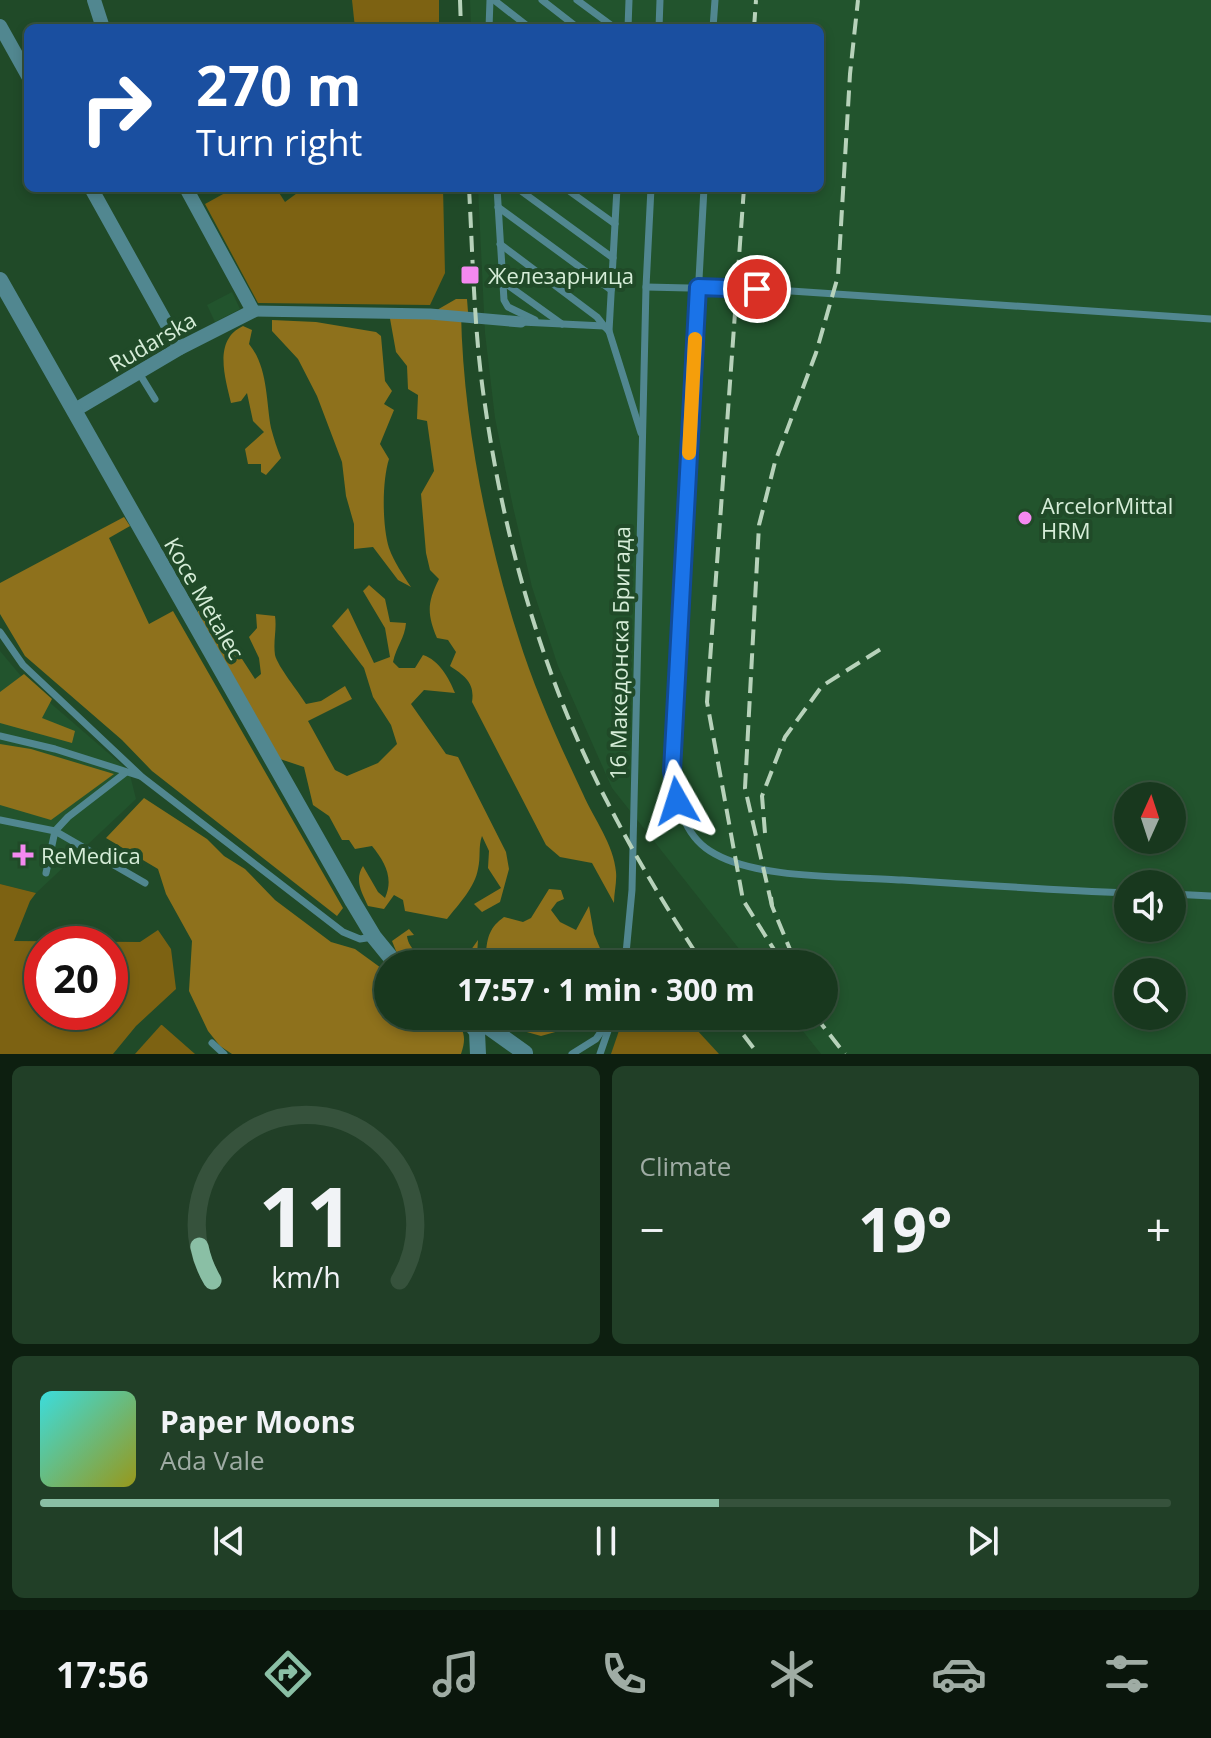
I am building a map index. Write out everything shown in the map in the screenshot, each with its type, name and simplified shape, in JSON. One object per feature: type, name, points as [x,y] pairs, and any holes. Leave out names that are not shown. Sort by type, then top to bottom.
[{"type":"street","points":[[94,0],[102,24]]},
{"type":"street","points":[[0,26],[24,69]]},
{"type":"street","points":[[93,192],[180,348]]},
{"type":"street","points":[[188,192],[253,311],[430,314],[521,322]]},
{"type":"street","name":"Koce Metalec","points":[[0,280],[179,598],[374,937],[385,950]]},
{"type":"street","name":"Rudarska","points":[[75,410],[180,348],[253,311]]},
{"type":"street","points":[[476,1030],[478,1054]]},
{"type":"street","points":[[495,1030],[530,1053]]},
{"type":"street","points":[[506,1054],[530,1053]]},
{"type":"lane","points":[[489,24],[492,0]]},
{"type":"lane","points":[[492,0],[525,24]]},
{"type":"lane","points":[[542,0],[573,24]]},
{"type":"lane","points":[[577,0],[610,24]]},
{"type":"lane","points":[[628,24],[629,0]]},
{"type":"lane","points":[[659,24],[660,0]]},
{"type":"lane","points":[[713,24],[715,0]]},
{"type":"lane","points":[[497,192],[504,300],[508,307],[542,323]]},
{"type":"lane","points":[[522,192],[613,258]]},
{"type":"lane","points":[[571,192],[615,224]]},
{"type":"lane","points":[[617,192],[607,328],[643,439]]},
{"type":"lane","name":"16 Македонска Бригада","points":[[626,950],[632,890],[651,192]]},
{"type":"lane","points":[[704,192],[672,771],[677,801],[691,834],[707,850],[747,867],[802,874],[1013,889],[1114,893]]},
{"type":"lane","points":[[498,207],[611,290]]},
{"type":"lane","points":[[500,244],[597,317],[607,328]]},
{"type":"lane","points":[[502,281],[562,324]]},
{"type":"lane","points":[[646,287],[806,292],[1211,319]]},
{"type":"lane","points":[[1200,318],[1211,311]]},
{"type":"lane","points":[[521,322],[607,328]]},
{"type":"lane","points":[[139,373],[155,399]]},
{"type":"lane","points":[[1,634],[23,665],[142,777],[343,932],[360,939],[374,937]]},
{"type":"lane","points":[[0,736],[55,749],[142,777]]},
{"type":"lane","points":[[46,873],[55,831],[68,817],[125,773]]},
{"type":"lane","points":[[0,820],[55,831],[145,883]]},
{"type":"lane","points":[[1186,895],[1211,896]]},
{"type":"lane","points":[[572,1054],[596,1039],[602,1030]]},
{"type":"lane","points":[[600,1054],[608,1030]]},
{"type":"lane","points":[[212,1043],[224,1054]]},
{"type":"shaded area","points":[[352,0],[439,0],[439,24],[355,24]]},
{"type":"shaded area","points":[[470,0],[1211,0],[1211,1054],[821,1054],[802,1030],[838,1030],[838,950],[740,950],[612,788],[558,666],[532,587],[495,418],[485,333],[478,192],[824,192],[824,24],[471,24]]},
{"type":"shaded area","points":[[227,192],[279,192],[285,202],[299,192],[443,192],[445,273],[430,305],[258,303],[205,204]]},
{"type":"shaded area","points":[[232,292],[240,309],[215,322],[207,305]]},
{"type":"shaded area","points":[[456,299],[467,299],[468,312],[461,313],[471,435],[486,518],[506,598],[540,697],[612,852],[616,876],[614,903],[592,863],[560,857],[546,845],[472,702],[470,685],[450,666],[456,652],[448,640],[437,638],[431,622],[430,602],[439,579],[430,570],[426,553],[421,494],[434,471],[427,421],[417,419],[418,395],[408,389],[407,366],[396,352],[389,313],[430,314]]},
{"type":"shaded area","points":[[272,320],[316,322],[376,332],[381,336],[385,381],[392,391],[384,404],[394,410],[380,444],[389,459],[384,491],[385,527],[391,553],[411,587],[398,580],[373,547],[354,549],[354,524],[346,496],[342,462],[317,396],[298,359],[272,331]]},
{"type":"shaded area","points":[[243,326],[252,330],[249,344],[260,363],[271,428],[281,458],[266,475],[261,472],[261,464],[248,464],[245,449],[264,432],[253,421],[247,393],[241,401],[231,403],[224,371],[224,350],[228,340]]},
{"type":"shaded area","points":[[124,517],[130,526],[109,538],[149,624],[173,611],[343,908],[337,916],[152,771],[122,740],[25,656],[0,614],[0,583]]},
{"type":"shaded area","points":[[369,585],[385,599],[390,622],[406,623],[393,662],[399,668],[415,668],[423,655],[429,657],[443,670],[455,693],[424,690],[411,704],[446,754],[458,757],[506,852],[509,869],[500,902],[482,912],[474,904],[501,888],[488,868],[489,851],[482,836],[474,882],[447,919],[405,911],[403,900],[394,895],[384,909],[368,906],[360,886],[360,871],[363,866],[385,898],[389,884],[381,858],[372,846],[355,849],[349,840],[342,840],[329,816],[313,805],[304,767],[280,759],[199,623],[198,611],[218,616],[221,623],[215,626],[216,635],[231,642],[255,679],[261,674],[259,658],[249,637],[257,628],[256,614],[275,616],[275,655],[306,704],[321,701],[345,686],[352,699],[308,721],[335,770],[347,776],[378,763],[397,744],[391,725],[373,697],[364,668],[332,626],[348,608],[374,663],[390,657],[385,628],[363,591]]},
{"type":"shaded area","points":[[0,651],[26,682],[129,771],[136,799],[36,893],[0,884]]},
{"type":"shaded area","points":[[24,674],[52,699],[42,718],[75,731],[72,743],[0,723],[0,692]]},
{"type":"shaded area","points":[[0,744],[31,749],[114,774],[51,820],[0,805]]},
{"type":"shaded area","points":[[144,798],[207,839],[224,856],[245,869],[275,900],[331,942],[355,949],[374,963],[374,1030],[462,1030],[464,1043],[461,1054],[232,1054],[220,1046],[208,1031],[189,991],[192,941],[166,894],[158,869],[106,838]]},
{"type":"shaded area","points":[[0,884],[36,893],[14,941],[24,941],[24,1030],[128,1030],[128,942],[140,942],[158,930],[171,949],[176,989],[136,1026],[113,1054],[0,1054]]},
{"type":"shaded area","points":[[549,889],[561,890],[564,899],[551,910],[560,922],[576,930],[589,906],[601,950],[486,950],[492,929],[504,917],[523,922],[531,918]]},
{"type":"shaded area","points":[[409,929],[414,935],[407,936],[413,949],[396,950],[392,941]]},
{"type":"shaded area","points":[[162,1025],[195,1054],[135,1054]]},
{"type":"shaded area","points":[[520,1030],[562,1030],[541,1036]]},
{"type":"shaded area","points":[[619,1030],[697,1030],[719,1054],[611,1054]]},
{"type":"railway","points":[[460,0],[461,24]]},
{"type":"railway","points":[[754,24],[756,0]]},
{"type":"railway","points":[[772,906],[745,788],[759,525],[775,462],[816,353],[838,276],[850,74],[858,0]]},
{"type":"railway","points":[[469,192],[481,378],[504,511],[531,615],[548,666],[589,765],[634,852],[694,950]]},
{"type":"railway","points":[[744,192],[707,702],[743,900],[774,950]]},
{"type":"railway","points":[[765,833],[762,796],[785,737],[822,686],[884,647]]},
{"type":"railway","points":[[771,897],[790,950]]},
{"type":"railway","points":[[740,1030],[758,1054]]},
{"type":"railway","points":[[826,1030],[845,1054]]},
{"type":"slow traffic","points":[[689,453],[695,339]]},
{"type":"place","name":"Железарница","points":[[470,275]]},
{"type":"place","name":"ArcelorMittal HRM","points":[[1025,518]]},
{"type":"place","name":"ReMedica","points":[[23,855]]},
{"type":"route","points":[[677,801],[672,771],[698,287],[757,289]]}]
